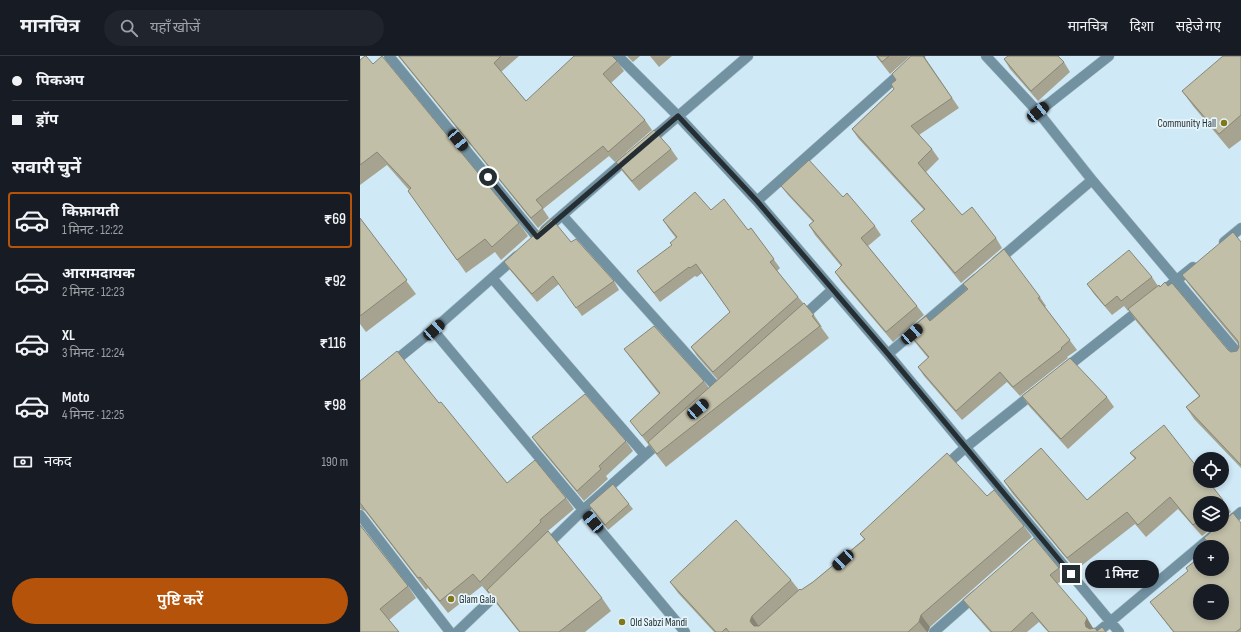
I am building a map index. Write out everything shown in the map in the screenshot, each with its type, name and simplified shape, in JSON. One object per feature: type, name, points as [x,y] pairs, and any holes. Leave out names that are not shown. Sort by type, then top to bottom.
[{"type":"street","points":[[389,56],[531,242]]},
{"type":"street","points":[[618,56],[678,116],[757,201],[966,447],[1038,541],[1119,632]]},
{"type":"street","points":[[384,370],[434,330],[531,242],[748,56]]},
{"type":"street","points":[[757,201],[920,56]]},
{"type":"street","points":[[986,56],[1038,112],[1092,180],[1241,357]]},
{"type":"street","points":[[1038,112],[1109,56]]},
{"type":"street","points":[[888,354],[1092,180]]},
{"type":"street","points":[[562,215],[719,390]]},
{"type":"street","points":[[1218,247],[1241,228]]},
{"type":"street","points":[[1052,379],[1200,262]]},
{"type":"street","points":[[492,278],[645,455]]},
{"type":"street","points":[[791,327],[832,290]]},
{"type":"street","points":[[434,330],[685,632]]},
{"type":"street","points":[[937,473],[966,447],[1040,388]]},
{"type":"street","points":[[537,554],[583,510],[668,435]]},
{"type":"street","points":[[1098,632],[1241,512]]},
{"type":"street","points":[[360,515],[450,632]]},
{"type":"street","points":[[457,632],[509,582]]},
{"type":"street","points":[[934,632],[982,590]]},
{"type":"building","points":[[365,56],[373,64],[382,56],[519,223],[492,247],[485,239],[457,260],[408,191],[411,188],[377,152],[360,165],[360,60]]},
{"type":"building","points":[[399,56],[501,56],[494,63],[526,101],[574,56],[612,56],[617,61],[603,74],[645,120],[608,152],[603,146],[536,200],[543,208],[531,218]]},
{"type":"building","points":[[877,56],[889,56],[882,62]]},
{"type":"building","points":[[911,56],[923,56],[952,98],[911,126],[932,149],[918,163],[962,215],[972,207],[996,238],[955,273],[911,221],[925,209],[852,129],[894,89],[891,84],[896,80],[892,74]]},
{"type":"building","points":[[1008,56],[1058,56],[1064,62],[1031,91],[1004,59]]},
{"type":"building","points":[[1223,56],[1241,56],[1241,115],[1219,134],[1182,91]]},
{"type":"building","points":[[654,130],[671,149],[632,181],[616,162]]},
{"type":"building","points":[[809,160],[843,197],[847,193],[875,226],[861,238],[917,306],[886,332],[835,272],[842,265],[809,225],[814,221],[781,186]]},
{"type":"building","points":[[695,192],[711,210],[724,199],[748,230],[751,228],[774,259],[770,262],[798,297],[713,372],[691,347],[730,312],[696,264],[690,268],[689,267],[654,293],[637,271],[672,245],[670,243],[677,237],[663,220]]},
{"type":"building","points":[[360,218],[407,280],[360,316]]},
{"type":"building","points":[[552,219],[571,242],[576,239],[614,281],[576,308],[553,276],[532,294],[504,262]]},
{"type":"building","points":[[1233,232],[1241,242],[1241,465],[1186,407],[1200,396],[1128,309],[1159,285],[1160,287],[1165,282],[1168,286],[1172,283],[1228,350],[1231,352],[1237,351],[1239,347],[1238,341],[1182,275]]},
{"type":"building","points":[[1004,249],[1040,297],[1038,298],[1070,340],[1061,348],[1062,349],[1013,387],[1000,372],[956,411],[918,367],[929,357],[907,331],[926,316],[930,321],[968,289],[963,284]]},
{"type":"building","points":[[1129,250],[1152,277],[1121,301],[1117,296],[1105,306],[1087,284]]},
{"type":"building","points":[[804,303],[814,315],[812,316],[820,326],[657,454],[648,442]]},
{"type":"building","points":[[654,326],[704,381],[642,436],[630,421],[660,393],[624,349]]},
{"type":"building","points":[[397,351],[507,483],[535,460],[566,498],[540,520],[541,522],[480,582],[473,574],[440,601],[420,577],[418,578],[360,503],[360,381]]},
{"type":"building","points":[[1070,358],[1107,397],[1061,439],[1022,396]]},
{"type":"building","points":[[585,394],[626,441],[599,466],[601,469],[577,491],[532,437]]},
{"type":"building","points":[[1164,425],[1193,462],[1193,488],[1214,488],[1220,496],[1193,496],[1193,525],[1170,497],[1138,525],[1127,512],[1067,558],[1004,481],[1041,448],[1087,500],[1136,458],[1130,453]]},
{"type":"building","points":[[947,453],[987,496],[994,490],[1024,526],[921,615],[919,622],[908,632],[729,632],[726,628],[722,632],[716,632],[670,582],[736,520],[791,580],[752,616],[750,621],[752,624],[754,626],[759,626],[800,589],[801,590],[813,582],[865,539],[860,534]]},
{"type":"building","points":[[613,484],[629,504],[605,525],[589,505]]},
{"type":"building","points":[[1233,513],[1241,523],[1241,628],[1236,632],[1174,632],[1150,602],[1188,571],[1186,568],[1193,562],[1193,576],[1229,576],[1229,540],[1206,540],[1204,538],[1211,532],[1229,532],[1229,516]]},
{"type":"building","points":[[360,525],[408,586],[380,609],[399,632],[360,632]]},
{"type":"building","points":[[548,531],[602,598],[559,632],[520,632],[487,590]]},
{"type":"building","points":[[1034,538],[1059,568],[1050,575],[1087,618],[1085,623],[1086,627],[1090,629],[1095,628],[1097,631],[1102,627],[1106,632],[1049,632],[1032,612],[1011,632],[992,632],[963,600]]},
{"type":"place","name":"Community Hall","points":[[1224,123]]},
{"type":"place","name":"Glam Gala","points":[[451,599]]},
{"type":"place","name":"Old Sabzi Mandi","points":[[622,622]]},
{"type":"route","points":[[488,177],[537,237],[678,116],[757,201],[888,354],[1071,574]]}]
